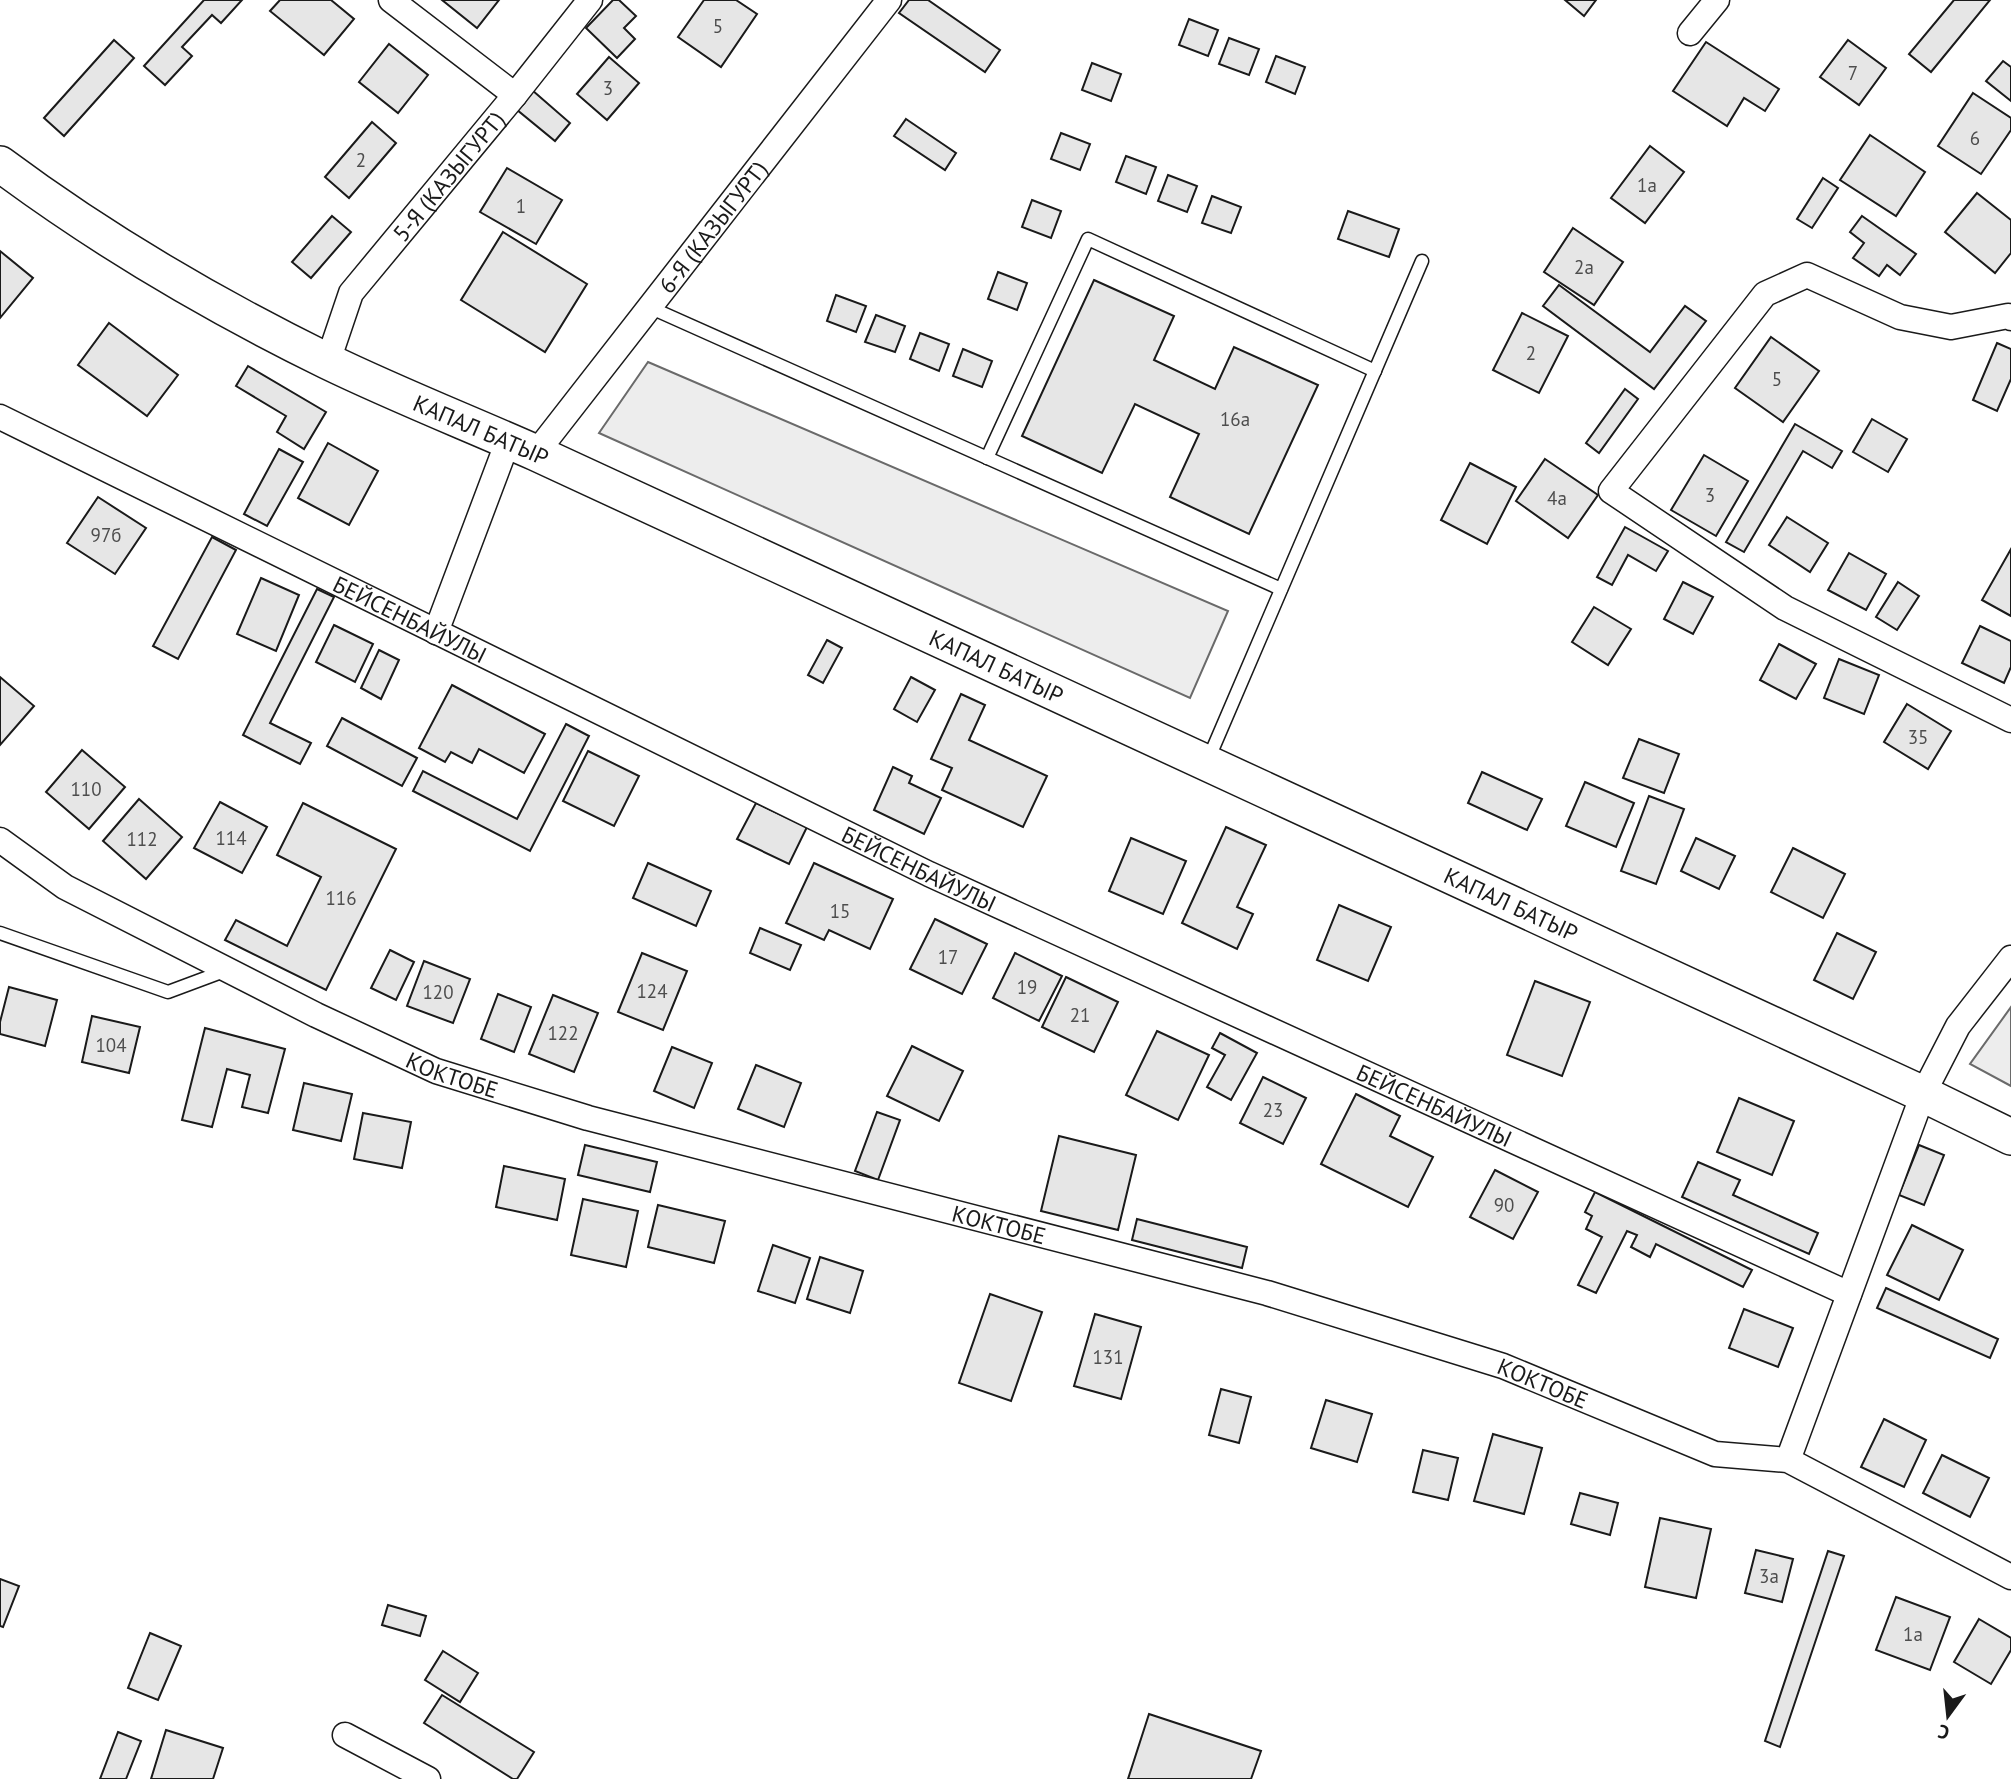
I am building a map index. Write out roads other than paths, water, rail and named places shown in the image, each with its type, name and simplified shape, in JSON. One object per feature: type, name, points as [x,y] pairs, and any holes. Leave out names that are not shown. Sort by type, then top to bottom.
[{"type":"main road","name":"КАПАЛ БАТЫР","points":[[0,164],[174,280],[328,361],[522,447],[2011,1137]]},
{"type":"street","points":[[391,0],[514,95]]},
{"type":"street","name":"5-Я (КАЗЫГУРТ)","points":[[328,361],[351,293],[590,0]]},
{"type":"street","name":"6-Я (КАЗЫГУРТ)","points":[[436,632],[522,447],[649,307],[889,0]]},
{"type":"street","points":[[1690,33],[1717,0]]},
{"type":"street","points":[[2010,315],[1951,327],[1900,317],[1807,275],[1765,294],[1611,491],[1785,608],[2011,720]]},
{"type":"street","name":"БЕЙСЕНБАЙУЛЫ","points":[[0,417],[929,874],[1849,1294]]},
{"type":"street","name":"КОКТОБЕ","points":[[0,840],[65,887],[316,1015],[448,1075],[588,1118],[1267,1293],[1503,1366],[1715,1454],[1788,1460],[2011,1577]]},
{"type":"street","points":[[1788,1460],[1923,1094],[1958,1026],[2011,958]]},
{"type":"street","points":[[345,1735],[428,1779]]},
{"type":"lane","points":[[987,458],[1088,239],[1375,371]]},
{"type":"lane","points":[[1206,763],[1422,261]]},
{"type":"lane","points":[[649,307],[1281,589]]},
{"type":"lane","points":[[0,933],[168,992],[228,970]]}]
